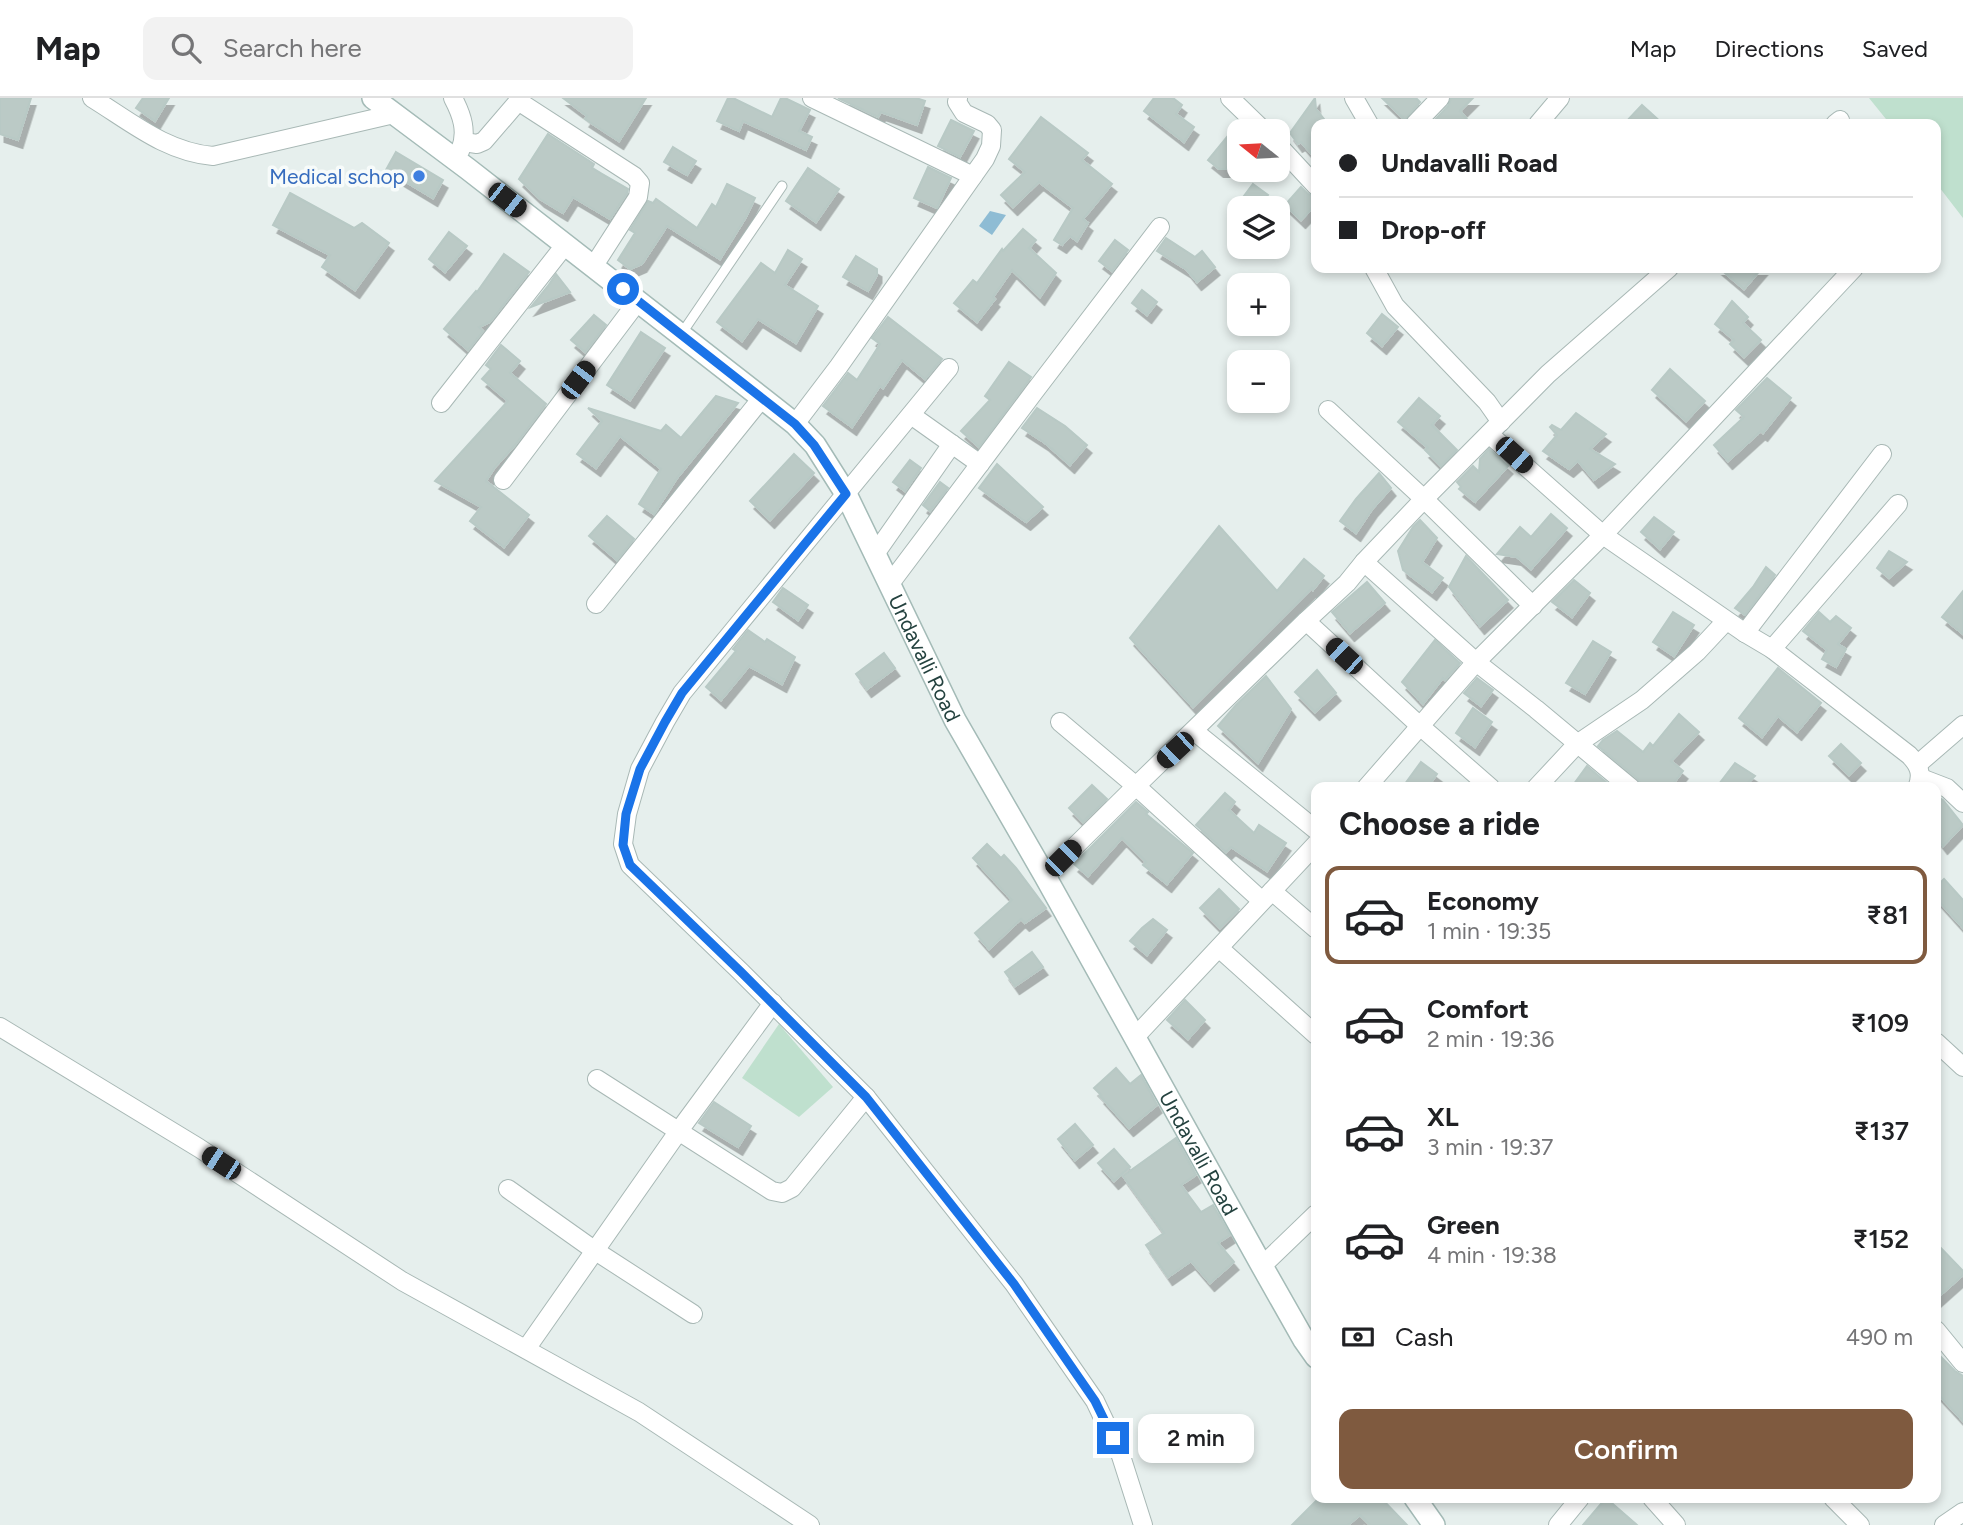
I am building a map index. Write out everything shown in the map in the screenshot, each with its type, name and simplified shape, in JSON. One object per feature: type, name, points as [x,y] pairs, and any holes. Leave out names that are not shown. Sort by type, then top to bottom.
[{"type":"main road","name":"Undavalli Road","points":[[373,98],[394,114],[460,151],[565,245],[795,424],[814,445],[846,494],[955,720],[1262,1266],[1311,1340]]},
{"type":"main road","points":[[1419,1503],[1434,1525]]},
{"type":"street","points":[[92,98],[176,149],[213,156],[394,114]]},
{"type":"street","points":[[453,98],[464,128],[460,151]]},
{"type":"street","points":[[812,98],[973,176]]},
{"type":"street","points":[[1230,98],[1252,119]]},
{"type":"street","points":[[1353,98],[1365,119]]},
{"type":"street","points":[[1420,119],[1440,98]]},
{"type":"street","points":[[460,151],[484,141],[520,99],[634,176],[640,183],[638,197],[593,267]]},
{"type":"street","points":[[1542,119],[1560,99]]},
{"type":"street","points":[[795,424],[985,159],[991,146],[992,130],[987,124],[964,113],[954,100]]},
{"type":"street","points":[[1290,158],[1311,181]]},
{"type":"street","points":[[889,585],[1160,228]]},
{"type":"street","points":[[441,402],[565,245]]},
{"type":"street","points":[[1376,273],[1388,298],[1400,312],[1487,402],[1495,428],[1603,535],[1812,678],[1919,777],[1963,725]]},
{"type":"street","points":[[1045,876],[1347,583],[1423,499],[1548,374],[1663,273]]},
{"type":"street","points":[[1371,782],[1476,662],[1603,535],[1849,273]]},
{"type":"street","points":[[503,481],[638,300]]},
{"type":"street","points":[[949,368],[682,693],[640,769],[626,814],[623,845],[630,865],[866,1097],[1014,1284],[1095,1401],[1121,1456],[1143,1525]]},
{"type":"street","points":[[596,604],[762,398]]},
{"type":"street","points":[[1328,410],[1533,606]]},
{"type":"street","points":[[911,415],[980,464]]},
{"type":"street","points":[[874,554],[952,444]]},
{"type":"street","points":[[1745,634],[1882,454]]},
{"type":"street","points":[[1772,649],[1898,504]]},
{"type":"street","points":[[1364,562],[1476,662],[1624,782]]},
{"type":"street","points":[[1306,621],[1484,782]]},
{"type":"street","points":[[1542,782],[1577,744],[1642,700],[1697,652],[1726,621]]},
{"type":"street","points":[[1060,722],[1267,896],[1311,926]]},
{"type":"street","points":[[1194,731],[1311,826]]},
{"type":"street","points":[[1941,786],[1963,803]]},
{"type":"street","points":[[1135,1037],[1311,849]]},
{"type":"street","points":[[1219,948],[1311,1030]]},
{"type":"street","points":[[526,1349],[678,1132],[773,1003]]},
{"type":"street","points":[[0,1027],[199,1148],[402,1281],[639,1412],[810,1525]]},
{"type":"street","points":[[1941,1047],[1963,1067]]},
{"type":"street","points":[[597,1079],[772,1191],[782,1193],[792,1188],[866,1097]]},
{"type":"street","points":[[508,1189],[594,1250],[693,1314]]},
{"type":"street","points":[[1262,1266],[1311,1219]]},
{"type":"street","points":[[1941,1336],[1963,1363]]},
{"type":"street","points":[[1558,1525],[1576,1503]]},
{"type":"street","points":[[1656,1503],[1676,1525]]},
{"type":"street","points":[[1838,1503],[1860,1525]]},
{"type":"street","points":[[1944,1525],[1963,1512]]},
{"type":"lane","points":[[681,335],[782,186]]},
{"type":"green space","points":[[1869,98],[1963,98],[1963,218],[1941,189],[1941,119],[1886,119]]},
{"type":"green space","points":[[779,1024],[833,1087],[799,1117],[742,1078]]},
{"type":"water","points":[[990,211],[1006,215],[992,235],[979,226]]},
{"type":"building","points":[[0,98],[31,98],[18,140],[0,134]]},
{"type":"building","points":[[143,98],[169,98],[155,121],[136,108]]},
{"type":"building","points":[[563,98],[646,98],[619,141],[585,119],[587,116]]},
{"type":"building","points":[[728,98],[772,117],[781,98],[810,110],[799,131],[812,137],[806,150],[743,121],[739,131],[717,121]]},
{"type":"building","points":[[838,98],[916,98],[925,101],[917,125],[881,112],[878,117]]},
{"type":"building","points":[[1154,98],[1173,98],[1182,105],[1176,114],[1194,127],[1184,142],[1144,111]]},
{"type":"building","points":[[1315,98],[1316,109],[1324,119],[1311,119],[1311,153],[1301,142],[1298,144],[1290,133]]},
{"type":"building","points":[[1382,98],[1416,98],[1420,102],[1404,119]]},
{"type":"building","points":[[1451,98],[1473,98],[1460,111],[1467,119],[1436,119],[1448,106]]},
{"type":"building","points":[[1642,105],[1657,119],[1629,119]]},
{"type":"building","points":[[1041,117],[1088,153],[1082,160],[1112,184],[1083,219],[1088,223],[1077,241],[1070,236],[1062,245],[1054,240],[1073,208],[1039,182],[1013,207],[1001,195],[1025,172],[1009,159]]},
{"type":"building","points":[[951,120],[974,131],[960,157],[938,146]]},
{"type":"building","points":[[548,134],[594,164],[592,168],[628,189],[610,219],[573,197],[563,213],[540,199],[519,179]]},
{"type":"building","points":[[1227,137],[1226,169],[1219,169],[1208,160]]},
{"type":"building","points":[[673,147],[696,161],[687,175],[664,162]]},
{"type":"building","points":[[396,152],[443,180],[433,198],[386,170]]},
{"type":"building","points":[[928,167],[951,178],[937,208],[914,198]]},
{"type":"building","points":[[808,168],[839,189],[816,222],[786,201]]},
{"type":"building","points":[[727,184],[755,198],[720,259],[667,226],[642,264],[630,269],[618,260],[635,233],[630,230],[648,201],[653,203],[656,199],[697,228],[712,204],[716,207]]},
{"type":"building","points":[[1253,184],[1268,195],[1267,196],[1244,196]]},
{"type":"building","points":[[1301,187],[1311,195],[1311,209],[1301,220],[1290,210],[1290,199]]},
{"type":"building","points":[[290,193],[354,228],[362,223],[389,243],[355,290],[322,267],[330,255],[273,225]]},
{"type":"building","points":[[1023,229],[1036,240],[1029,248],[1056,273],[1040,297],[1012,270],[977,322],[954,303],[973,280],[977,283],[1002,249],[1003,251]]},
{"type":"building","points":[[449,232],[467,246],[445,272],[429,259]]},
{"type":"building","points":[[1166,238],[1195,257],[1202,251],[1215,267],[1197,282],[1187,270],[1157,251]]},
{"type":"building","points":[[1115,240],[1128,250],[1112,271],[1099,261]]},
{"type":"building","points":[[788,250],[802,259],[785,285],[818,306],[796,343],[758,319],[742,341],[717,322],[761,263],[775,273]]},
{"type":"building","points":[[504,254],[529,272],[490,322],[479,327],[483,331],[468,350],[444,329],[477,292]]},
{"type":"building","points":[[856,256],[877,269],[877,275],[868,291],[843,277]]},
{"type":"building","points":[[1725,273],[1758,273],[1744,289]]},
{"type":"building","points":[[556,274],[570,292],[531,307],[548,286]]},
{"type":"building","points":[[1142,290],[1157,302],[1147,315],[1132,303]]},
{"type":"building","points":[[1732,301],[1748,317],[1743,323],[1761,340],[1744,357],[1730,344],[1734,340],[1715,324]]},
{"type":"building","points":[[1382,314],[1398,327],[1382,346],[1367,333]]},
{"type":"building","points":[[594,315],[606,325],[585,352],[571,340]]},
{"type":"building","points":[[888,317],[942,359],[925,379],[902,360],[852,427],[823,406],[848,373],[857,380],[880,344],[872,338]]},
{"type":"building","points":[[641,332],[665,348],[630,400],[607,385]]},
{"type":"building","points":[[501,345],[520,361],[510,373],[546,404],[486,481],[529,515],[504,547],[470,521],[481,507],[435,481],[508,401],[482,379],[491,369],[486,365]]},
{"type":"building","points":[[1009,362],[1031,377],[979,447],[961,431],[990,400],[985,396]]},
{"type":"building","points":[[1670,369],[1705,401],[1686,421],[1652,390]]},
{"type":"building","points":[[1767,378],[1791,398],[1763,433],[1761,431],[1728,461],[1714,445],[1744,417],[1736,410]]},
{"type":"building","points":[[716,396],[738,403],[677,478],[654,514],[639,504],[661,469],[620,436],[596,468],[577,454],[602,421],[588,408],[661,431],[666,425],[681,438]]},
{"type":"building","points":[[1419,398],[1440,416],[1432,425],[1457,450],[1441,466],[1425,450],[1428,448],[1398,422]]},
{"type":"building","points":[[1037,408],[1065,426],[1087,445],[1070,465],[1045,443],[1022,428]]},
{"type":"building","points":[[1576,413],[1606,434],[1590,449],[1615,464],[1594,480],[1578,461],[1569,469],[1543,451],[1557,435],[1550,427],[1552,425],[1561,430]]},
{"type":"building","points":[[1489,449],[1508,466],[1475,502],[1459,489],[1461,487],[1457,482],[1473,466],[1479,472],[1480,459]]},
{"type":"building","points":[[794,454],[814,473],[770,520],[750,501]]},
{"type":"building","points":[[910,460],[921,468],[905,491],[893,482]]},
{"type":"building","points":[[997,464],[1043,507],[1026,522],[979,488]]},
{"type":"building","points":[[1379,473],[1391,488],[1356,533],[1340,521]]},
{"type":"building","points":[[940,482],[948,488],[930,511],[923,505]]},
{"type":"building","points":[[1551,514],[1567,528],[1531,569],[1517,557],[1497,554],[1520,527],[1531,537]]},
{"type":"building","points":[[607,516],[634,539],[617,560],[589,536]]},
{"type":"building","points":[[1654,517],[1674,532],[1660,549],[1641,532]]},
{"type":"building","points":[[1420,520],[1437,538],[1422,562],[1443,578],[1432,592],[1403,570],[1398,551]]},
{"type":"building","points":[[1219,526],[1277,591],[1304,559],[1324,576],[1313,590],[1312,588],[1193,707],[1130,638]]},
{"type":"building","points":[[1889,551],[1907,562],[1889,578],[1877,568]]},
{"type":"building","points":[[1466,556],[1508,600],[1480,626],[1449,587]]},
{"type":"building","points":[[1766,567],[1775,575],[1745,615],[1735,608]]},
{"type":"building","points":[[1574,580],[1590,593],[1572,617],[1552,602]]},
{"type":"building","points":[[1367,582],[1385,603],[1350,633],[1332,612]]},
{"type":"building","points":[[783,588],[808,605],[798,620],[773,602]]},
{"type":"building","points":[[1963,591],[1963,634],[1942,617]]},
{"type":"building","points":[[1673,612],[1694,625],[1674,656],[1653,642]]},
{"type":"building","points":[[1819,612],[1830,622],[1836,616],[1851,628],[1838,644],[1846,649],[1836,667],[1822,659],[1827,650],[1803,631]]},
{"type":"building","points":[[748,630],[795,657],[782,684],[749,666],[721,700],[706,687],[736,651],[733,649]]},
{"type":"building","points":[[1435,640],[1460,663],[1445,680],[1443,678],[1423,704],[1402,682]]},
{"type":"building","points":[[1593,641],[1611,652],[1585,694],[1566,683]]},
{"type":"building","points":[[884,653],[895,668],[867,689],[856,674]]},
{"type":"building","points":[[1778,668],[1821,703],[1797,732],[1778,716],[1762,737],[1739,718]]},
{"type":"building","points":[[1317,670],[1336,693],[1315,712],[1295,692]]},
{"type":"building","points":[[1266,676],[1291,709],[1258,763],[1218,726]]},
{"type":"building","points":[[1477,678],[1493,690],[1481,706],[1464,693]]},
{"type":"building","points":[[1473,708],[1492,722],[1475,747],[1456,733]]},
{"type":"building","points":[[1679,714],[1699,732],[1671,761],[1683,771],[1675,782],[1639,782],[1598,746],[1617,731],[1643,752],[1650,743],[1653,746]]},
{"type":"building","points":[[1841,744],[1861,763],[1849,775],[1829,756]]},
{"type":"building","points":[[1421,762],[1437,774],[1431,782],[1406,782]]},
{"type":"building","points":[[1735,763],[1755,776],[1749,782],[1721,782]]},
{"type":"building","points":[[1587,766],[1606,782],[1575,782]]},
{"type":"building","points":[[1092,785],[1107,799],[1083,822],[1069,808]]},
{"type":"building","points":[[1225,793],[1235,802],[1229,810],[1254,833],[1259,825],[1286,843],[1267,871],[1231,847],[1226,852],[1196,825]]},
{"type":"building","points":[[1941,799],[1963,825],[1943,846],[1941,843]]},
{"type":"building","points":[[1136,802],[1148,812],[1146,814],[1193,853],[1167,884],[1143,865],[1146,862],[1122,838],[1088,876],[1074,864]]},
{"type":"building","points":[[987,844],[1001,858],[1004,855],[1016,868],[1046,908],[1025,923],[1021,919],[989,949],[975,933],[1012,900],[973,858]]},
{"type":"building","points":[[1944,879],[1963,900],[1963,928],[1941,904],[1941,882]]},
{"type":"building","points":[[1219,889],[1239,909],[1220,928],[1200,908]]},
{"type":"building","points":[[1153,919],[1167,930],[1147,955],[1130,941]]},
{"type":"building","points":[[1032,952],[1043,967],[1015,986],[1005,972]]},
{"type":"building","points":[[1185,1000],[1205,1020],[1188,1039],[1167,1020]]},
{"type":"building","points":[[1116,1068],[1130,1084],[1141,1075],[1157,1105],[1129,1128],[1094,1088]]},
{"type":"building","points":[[714,1102],[751,1126],[738,1147],[699,1123]]},
{"type":"building","points":[[1075,1124],[1093,1145],[1075,1160],[1058,1139]]},
{"type":"building","points":[[1176,1138],[1196,1175],[1181,1185],[1201,1212],[1213,1205],[1230,1235],[1218,1243],[1234,1262],[1210,1283],[1191,1261],[1168,1277],[1146,1245],[1164,1233],[1123,1176]]},
{"type":"building","points":[[1114,1149],[1130,1167],[1114,1181],[1098,1163]]},
{"type":"building","points":[[1941,1248],[1963,1271],[1963,1275],[1941,1295]]},
{"type":"building","points":[[1941,1357],[1963,1376],[1963,1421],[1941,1397]]},
{"type":"building","points":[[1314,1503],[1386,1503],[1407,1525],[1370,1525],[1360,1515],[1348,1525],[1292,1525]]},
{"type":"building","points":[[1602,1503],[1612,1503],[1637,1525],[1583,1525]]},
{"type":"place","name":"Medical schop","points":[[419,176]]},
{"type":"route","points":[[623,289],[795,424],[814,445],[846,494],[682,693],[665,722],[640,769],[626,814],[623,845],[630,865],[866,1097],[1014,1284],[1095,1401],[1113,1438]]}]
